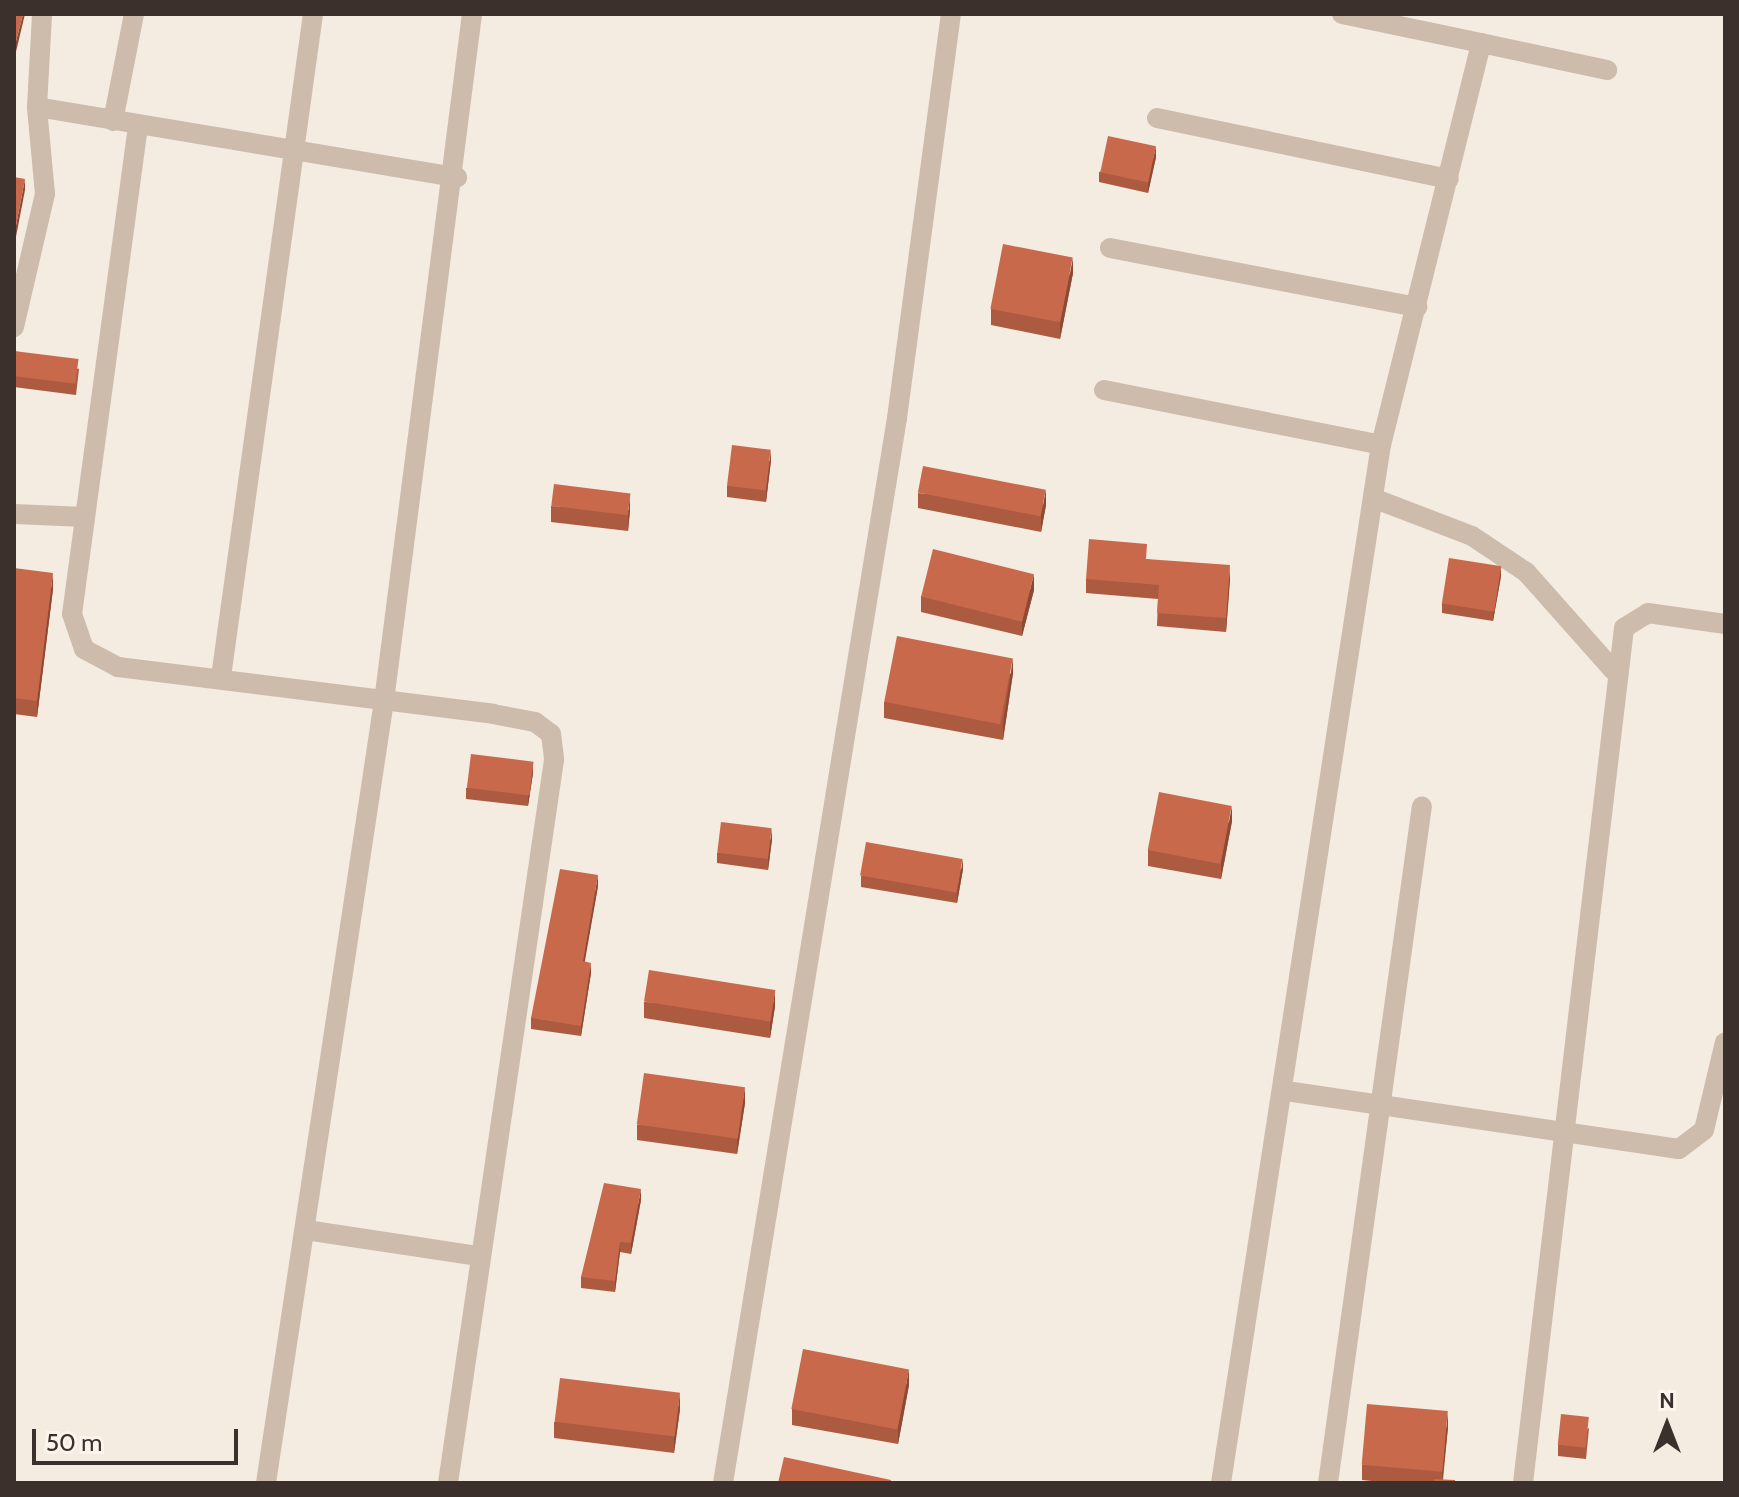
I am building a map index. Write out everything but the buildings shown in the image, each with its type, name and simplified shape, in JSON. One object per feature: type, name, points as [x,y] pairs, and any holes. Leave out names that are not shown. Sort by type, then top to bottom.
[{"type":"street","points":[[14,327],[45,194],[37,107],[42,14]]},
{"type":"street","points":[[113,121],[134,14]]},
{"type":"street","points":[[221,677],[313,14]]},
{"type":"street","points":[[266,1483],[384,701],[457,177],[472,14]]},
{"type":"street","points":[[723,1483],[897,418],[951,14]]},
{"type":"street","points":[[1342,14],[1607,70]]},
{"type":"street","points":[[1221,1483],[1286,1091],[1381,445],[1481,43]]},
{"type":"street","points":[[37,107],[457,177]]},
{"type":"street","points":[[1157,118],[1449,179]]},
{"type":"street","points":[[138,126],[72,614],[84,649],[118,667],[221,677],[535,722],[553,743],[477,1256],[448,1483]]},
{"type":"street","points":[[1110,248],[1417,307]]},
{"type":"street","points":[[1104,390],[1381,445]]},
{"type":"street","points":[[1373,498],[1472,536],[1526,572],[1614,671]]},
{"type":"street","points":[[14,514],[85,517]]},
{"type":"street","points":[[1523,1483],[1552,1266],[1558,1137],[1614,671],[1634,617],[1725,624]]},
{"type":"street","points":[[1328,1483],[1386,1107],[1422,806]]},
{"type":"street","points":[[1286,1091],[1558,1137],[1679,1149],[1693,1144],[1712,1108],[1725,1042]]},
{"type":"street","points":[[306,1230],[477,1256]]}]
